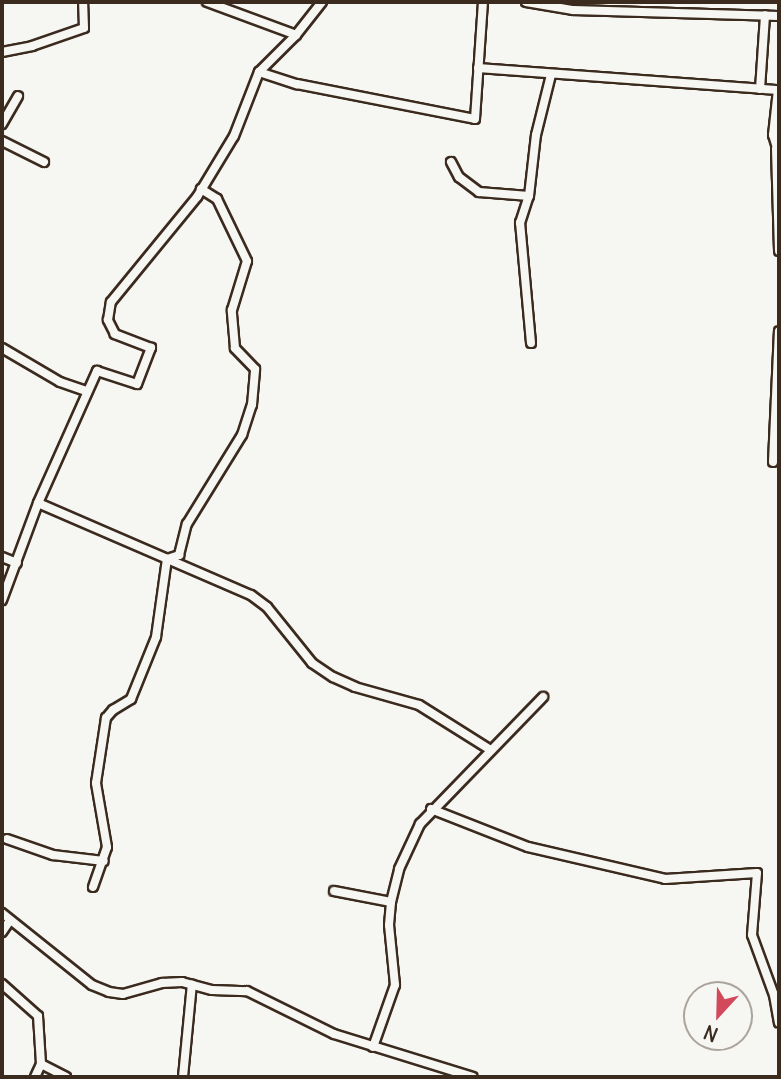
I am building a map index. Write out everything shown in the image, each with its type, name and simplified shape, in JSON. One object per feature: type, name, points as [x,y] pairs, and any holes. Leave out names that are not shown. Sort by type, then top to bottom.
[{"type":"street","points":[[2,52],[32,46],[84,28],[83,2]]},
{"type":"street","points":[[207,2],[296,35]]},
{"type":"street","points":[[2,600],[38,503],[97,371],[137,384],[151,348],[115,334],[108,320],[111,302],[201,189],[234,136],[259,72],[296,35],[322,2]]},
{"type":"street","points":[[259,72],[297,84],[475,119],[483,2]]},
{"type":"street","points":[[526,2],[573,10],[779,16]]},
{"type":"street","points":[[760,89],[765,15]]},
{"type":"street","points":[[478,68],[779,90],[773,135],[778,152],[779,251]]},
{"type":"street","points":[[531,343],[520,223],[529,196],[536,135],[551,75]]},
{"type":"street","points":[[2,124],[18,96]]},
{"type":"street","points":[[2,141],[44,162]]},
{"type":"street","points":[[451,162],[459,177],[478,192],[529,196]]},
{"type":"street","points":[[167,559],[179,555],[187,524],[242,435],[252,405],[255,369],[235,348],[232,310],[247,261],[217,199],[201,189]]},
{"type":"street","points":[[773,462],[779,331]]},
{"type":"street","points":[[2,348],[60,382],[86,391]]},
{"type":"street","points":[[38,503],[251,595],[267,607],[312,663],[333,677],[355,687],[419,705],[489,749]]},
{"type":"street","points":[[2,556],[17,563]]},
{"type":"street","points":[[93,887],[107,846],[96,783],[101,739],[109,714],[131,699],[156,637],[167,559]]},
{"type":"street","points":[[373,1047],[395,985],[389,925],[391,902],[399,869],[420,824],[489,749],[543,697]]},
{"type":"street","points":[[431,810],[528,847],[665,879],[757,873],[752,935],[774,995],[779,1023]]},
{"type":"street","points":[[7,839],[53,855],[104,861]]},
{"type":"street","points":[[334,891],[391,902]]},
{"type":"street","points":[[2,913],[92,985],[109,992],[123,994],[162,983],[192,984],[212,990],[247,991],[334,1034],[472,1077]]},
{"type":"street","points":[[2,932],[10,920]]},
{"type":"street","points":[[183,1077],[192,984]]},
{"type":"street","points":[[2,985],[38,1016],[41,1064],[35,1077]]},
{"type":"street","points":[[41,1064],[66,1077]]}]
